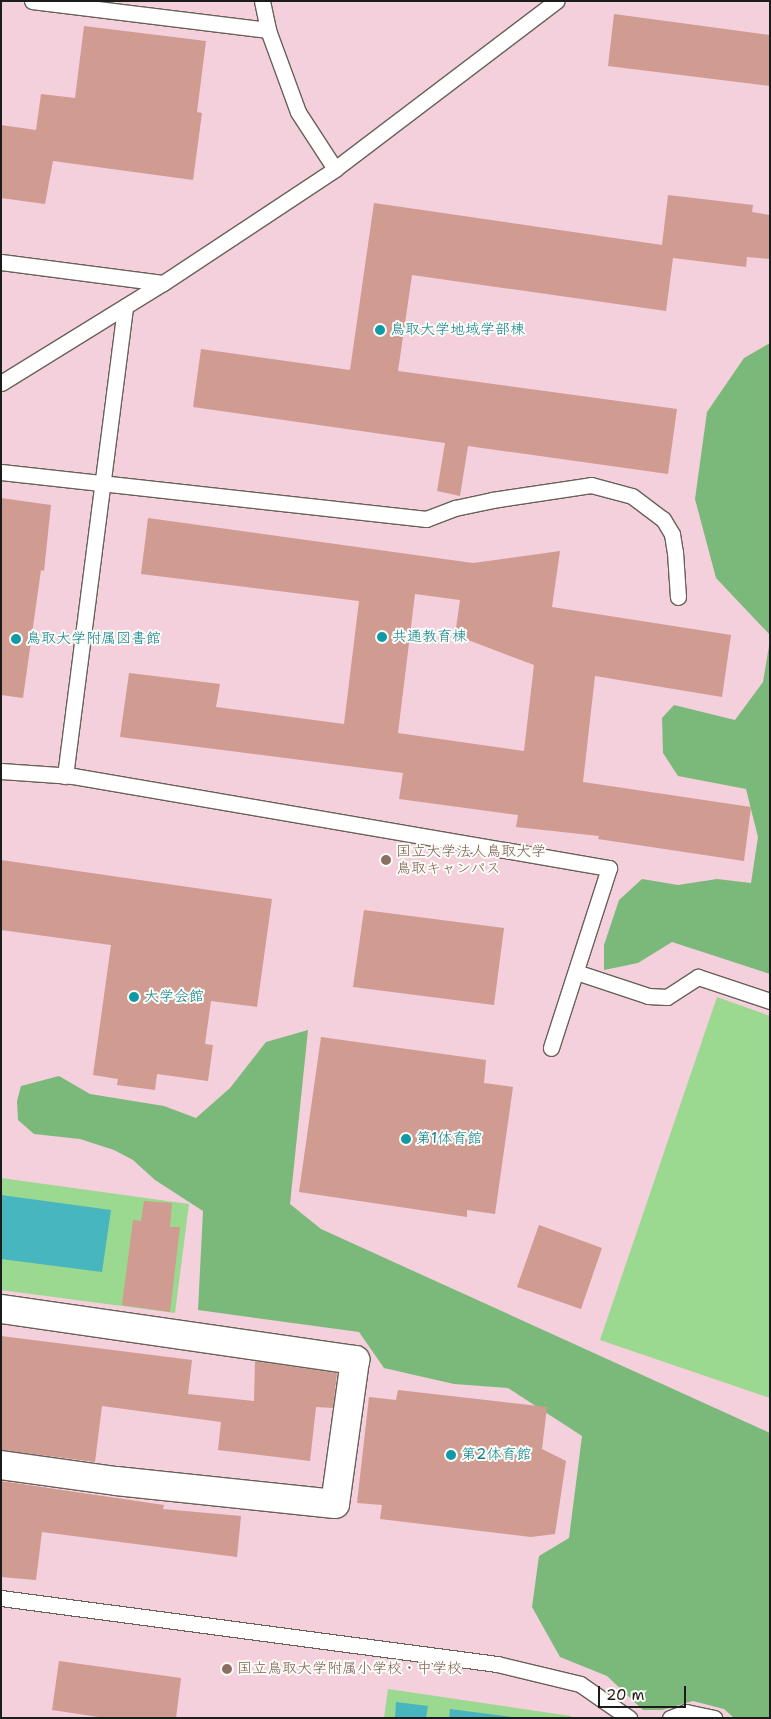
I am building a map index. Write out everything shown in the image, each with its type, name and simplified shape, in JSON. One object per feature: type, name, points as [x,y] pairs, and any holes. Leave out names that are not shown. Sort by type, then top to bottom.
[{"type":"street","points":[[1,1309],[355,1360],[335,1504],[116,1481],[1,1465]]},
{"type":"lane","points":[[32,1],[268,30]]},
{"type":"lane","points":[[262,1],[268,30],[298,112],[335,169]]},
{"type":"lane","points":[[1,383],[163,283],[335,169],[556,1]]},
{"type":"lane","points":[[1,262],[163,283]]},
{"type":"lane","points":[[65,776],[125,307]]},
{"type":"lane","points":[[1,472],[426,519],[455,508],[533,492],[591,485],[612,489],[646,505],[663,519],[672,534],[678,571],[678,598]]},
{"type":"lane","points":[[1,771],[65,776],[609,868],[551,1048]]},
{"type":"lane","points":[[576,972],[648,996],[667,997],[698,977],[770,1001]]},
{"type":"lane","points":[[1,1598],[497,1664],[580,1684],[629,1718]]},
{"type":"lane","points":[[670,1718],[686,1712],[714,1718]]},
{"type":"shaded area","name":"国立大学法人鳥取大学 鳥取キャンパス","points":[[1,1],[770,1],[770,1718],[1,1718]]},
{"type":"green space","points":[[770,343],[770,635],[716,578],[695,499],[707,412],[744,358]]},
{"type":"green space","points":[[770,640],[770,974],[672,942],[638,963],[604,970],[604,945],[619,900],[642,879],[678,885],[717,879],[751,883],[758,837],[746,789],[678,776],[663,753],[662,718],[674,705],[735,720],[763,682]]},
{"type":"green space","points":[[717,997],[770,1016],[770,1398],[600,1340]]},
{"type":"green space","points":[[308,1030],[290,1204],[321,1229],[770,1433],[770,1718],[734,1718],[724,1709],[693,1701],[662,1710],[643,1710],[607,1676],[560,1657],[532,1607],[539,1556],[569,1538],[582,1436],[508,1388],[454,1384],[384,1368],[359,1332],[198,1310],[203,1211],[155,1180],[133,1160],[114,1150],[80,1139],[34,1134],[18,1120],[17,1101],[21,1086],[59,1076],[90,1094],[164,1106],[196,1118],[230,1088],[266,1042]]},
{"type":"green space","points":[[1,1178],[189,1204],[175,1313],[1,1290]]},
{"type":"green space","points":[[388,1689],[571,1716],[570,1718],[384,1718]]},
{"type":"water","points":[[1,1195],[111,1210],[102,1272],[1,1259]]},
{"type":"water","points":[[396,1702],[428,1706],[426,1718],[395,1718]]},
{"type":"water","points":[[450,1709],[519,1718],[449,1718]]},
{"type":"building","points":[[614,14],[770,35],[770,86],[608,66]]},
{"type":"building","points":[[84,26],[206,41],[197,112],[202,113],[193,180],[53,161],[45,204],[1,198],[1,125],[36,130],[41,94],[75,98]]},
{"type":"building","name":"鳥取大学地域学部棟","points":[[668,195],[753,205],[752,212],[770,215],[770,259],[747,257],[746,267],[673,258],[666,311],[412,275],[398,371],[677,409],[668,474],[468,446],[460,496],[437,491],[445,443],[193,407],[201,349],[350,370],[374,203],[662,245]]},
{"type":"building","points":[[1,498],[51,505],[44,571],[41,570],[23,698],[1,695]]},
{"type":"building","points":[[148,518],[473,563],[560,551],[552,607],[731,635],[722,697],[595,676],[583,782],[751,807],[744,861],[598,839],[599,836],[516,827],[518,815],[399,799],[403,773],[120,737],[129,673],[220,684],[216,707],[344,724],[359,601],[141,574]],"holes":[[[415,594],[460,600],[455,635],[534,665],[524,751],[398,733]]]},
{"type":"building","points":[[1,860],[272,899],[257,1007],[211,1001],[205,1044],[213,1045],[208,1081],[157,1074],[155,1090],[117,1085],[118,1079],[93,1075],[111,945],[1,930]]},
{"type":"building","points":[[364,910],[504,928],[494,1005],[353,987]]},
{"type":"building","name":"第1体育館","points":[[321,1037],[486,1060],[484,1083],[513,1087],[495,1214],[467,1210],[467,1217],[299,1192]]},
{"type":"building","points":[[144,1201],[172,1203],[170,1227],[180,1227],[170,1312],[122,1305],[133,1220],[141,1221]]},
{"type":"building","points":[[539,1225],[602,1248],[581,1309],[517,1287]]},
{"type":"building","points":[[1,1336],[192,1360],[188,1394],[254,1401],[255,1361],[337,1373],[333,1408],[316,1407],[310,1461],[218,1450],[221,1422],[102,1406],[95,1462],[1,1450]]},
{"type":"building","name":"第2体育館","points":[[398,1390],[547,1407],[542,1449],[566,1461],[555,1534],[531,1537],[380,1519],[382,1505],[357,1503],[369,1397],[396,1400]]},
{"type":"building","points":[[1,1481],[164,1505],[163,1509],[241,1516],[237,1557],[42,1532],[36,1580],[1,1577]]},
{"type":"building","points":[[59,1661],[181,1678],[176,1718],[105,1718],[52,1710]]},
{"type":"place","name":"鳥取大学地域学部棟","points":[[380,330]]},
{"type":"place","name":"共通教育棟","points":[[382,637]]},
{"type":"place","name":"鳥取大学附属図書館","points":[[16,639]]},
{"type":"place","name":"国立大学法人鳥取大学 鳥取キャンパス","points":[[386,860]]},
{"type":"place","name":"大学会館","points":[[134,997]]},
{"type":"place","name":"第1体育館","points":[[406,1139]]},
{"type":"place","name":"第2体育館","points":[[451,1455]]},
{"type":"place","name":"国立鳥取大学附属小学校・中学校","points":[[227,1669]]}]
